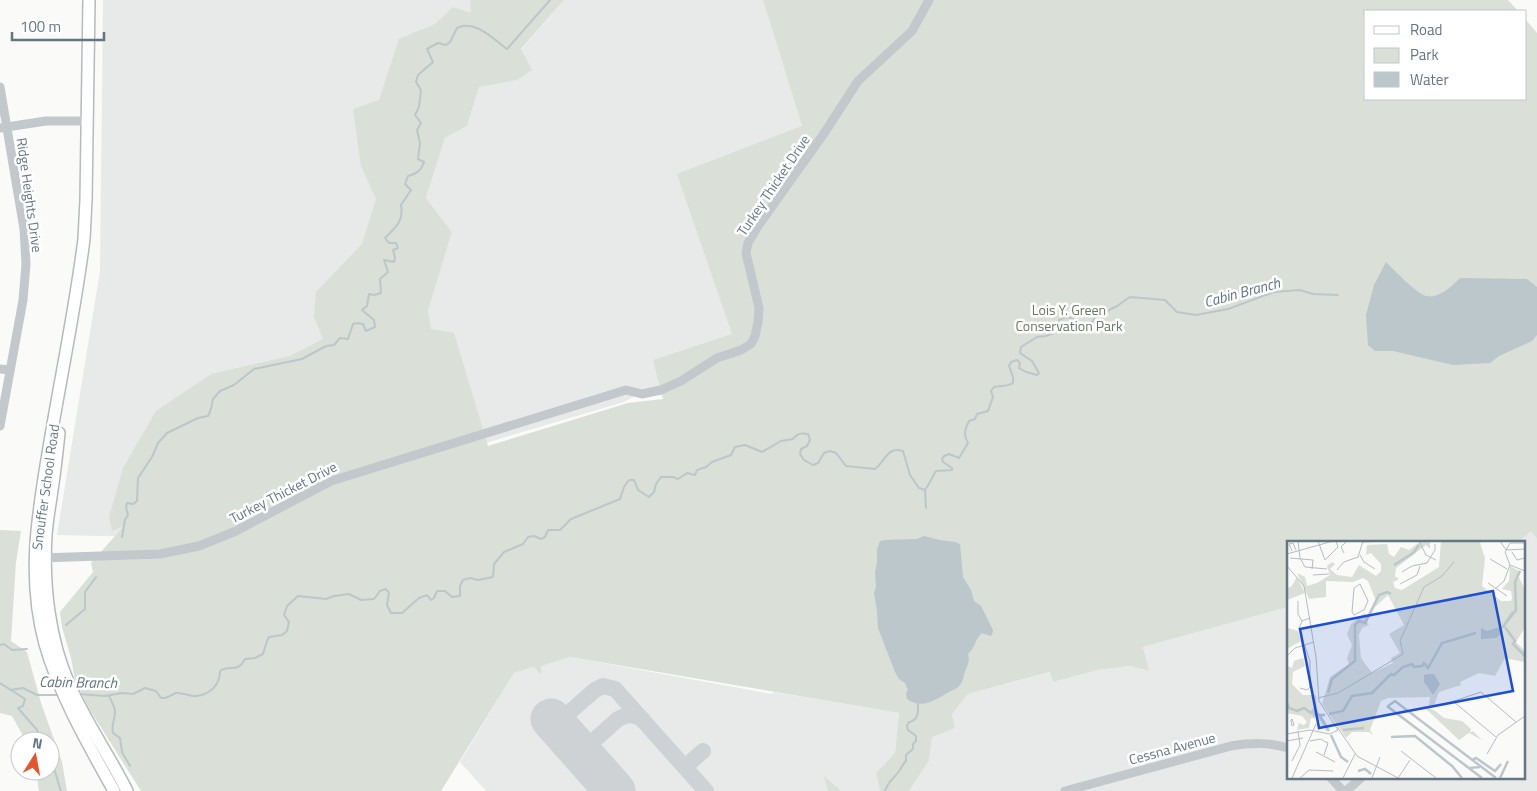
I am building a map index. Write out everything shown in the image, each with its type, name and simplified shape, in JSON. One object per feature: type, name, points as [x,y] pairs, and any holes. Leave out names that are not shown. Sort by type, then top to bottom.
[{"type":"main road","name":"Snouffer School Road","points":[[89,0],[84,239],[39,505],[40,558],[36,591],[41,626],[49,656],[114,791]]},
{"type":"main road","name":"Snouffer School Road","points":[[75,708],[127,791]]},
{"type":"street","name":"Turkey Thicket Drive","points":[[40,558],[160,554],[199,546],[236,531],[331,481],[626,390],[642,394],[661,390],[681,381],[717,358],[741,350],[751,344],[755,336],[759,308],[746,253],[748,243],[823,135],[858,80],[912,31],[929,0]]},
{"type":"street","name":"Ridge Heights Drive","points":[[0,88],[3,128],[24,229],[26,264],[24,300],[0,426]]},
{"type":"street","points":[[3,128],[46,121],[87,121]]},
{"type":"street","points":[[0,369],[10,370]]},
{"type":"street","name":"Cessna Avenue","points":[[1071,790],[1231,746],[1266,743],[1287,748]]},
{"type":"street","points":[[1331,778],[1344,791],[1361,778]]},
{"type":"shaded area","points":[[103,0],[520,0],[402,150],[339,463],[146,537],[57,535],[100,271]]},
{"type":"shaded area","points":[[564,0],[763,0],[802,126],[738,346],[680,378],[643,391],[624,402],[445,455],[428,311],[452,232],[426,198],[445,138],[467,126],[479,86],[517,80],[521,50]]},
{"type":"shaded area","points":[[1531,530],[1537,539],[1537,791],[909,791],[929,761],[932,736],[955,728],[952,714],[968,694],[1051,672],[1053,682],[1098,670],[1130,666],[1148,671],[1143,647],[1287,607],[1287,778],[1524,778],[1524,541],[1520,541]]},
{"type":"shaded area","points":[[570,657],[772,694],[773,692],[899,713],[895,753],[876,773],[880,791],[486,791],[460,762],[514,673]]},
{"type":"green space","name":"Lois Y. Green Conservation Park","points":[[470,0],[564,0],[521,49],[532,70],[517,80],[479,87],[467,126],[445,138],[426,198],[452,232],[428,311],[431,329],[454,333],[488,446],[628,403],[663,399],[653,360],[732,334],[677,174],[802,126],[763,0],[1508,0],[1517,10],[1364,10],[1364,100],[1527,100],[1527,21],[1537,33],[1537,539],[1531,531],[1520,541],[1287,541],[1287,607],[1143,647],[1149,671],[1130,666],[1098,670],[1053,682],[1050,672],[968,694],[952,714],[955,728],[932,737],[929,761],[909,791],[880,791],[876,773],[895,753],[899,713],[570,657],[541,666],[541,675],[534,667],[514,673],[441,791],[141,791],[88,707],[75,680],[60,612],[93,572],[91,563],[124,526],[112,531],[109,517],[123,468],[156,411],[211,374],[290,356],[323,339],[314,317],[316,292],[362,244],[376,199],[361,166],[353,109],[379,100],[399,39],[435,24],[453,7],[471,13]]},
{"type":"green space","points":[[0,530],[21,531],[16,562],[11,641],[27,652],[51,731],[20,731],[12,716],[0,713]]},
{"type":"green space","points":[[60,756],[67,791],[39,791],[38,781],[60,781]]},
{"type":"green space","points":[[824,776],[841,791],[828,791]]},
{"type":"water","points":[[1386,262],[1411,286],[1426,296],[1440,294],[1460,278],[1527,279],[1537,287],[1537,335],[1532,341],[1499,356],[1490,363],[1453,365],[1393,351],[1375,351],[1368,345],[1366,315],[1374,285]]},
{"type":"water","points":[[924,536],[960,544],[963,577],[971,590],[974,601],[981,606],[993,630],[990,636],[982,633],[968,654],[968,664],[962,682],[958,687],[934,701],[918,704],[907,699],[906,693],[908,690],[905,683],[899,679],[895,672],[878,628],[874,593],[876,587],[877,550],[880,541],[917,539]]},
{"type":"waterway","points":[[122,537],[125,520],[128,515],[127,503],[133,504],[137,501],[138,478],[152,457],[158,443],[167,433],[198,418],[208,416],[213,399],[220,391],[234,385],[254,369],[302,359],[326,346],[334,345],[340,338],[348,339],[353,324],[363,324],[366,331],[375,327],[374,320],[362,310],[367,306],[369,294],[381,293],[380,279],[388,272],[384,260],[394,262],[393,250],[398,248],[396,243],[389,243],[385,238],[400,220],[401,205],[411,190],[405,184],[408,176],[418,172],[424,162],[418,159],[420,143],[417,130],[421,123],[415,115],[419,107],[421,90],[416,82],[418,75],[433,62],[427,49],[438,43],[446,45],[450,42],[457,28],[464,26],[470,26],[483,31],[507,49],[550,0]]},
{"type":"waterway","name":"Cabin Branch","points":[[79,694],[105,696],[122,693],[133,694],[145,688],[156,691],[161,698],[176,693],[195,696],[205,694],[216,685],[220,671],[227,668],[236,668],[245,659],[255,658],[263,654],[269,637],[282,635],[287,631],[289,622],[284,615],[287,606],[298,596],[326,599],[349,594],[361,600],[374,599],[380,591],[386,589],[389,593],[387,605],[391,613],[402,613],[419,598],[427,595],[431,600],[437,591],[445,591],[452,597],[460,596],[460,586],[463,580],[493,577],[494,564],[504,552],[523,544],[528,537],[534,536],[541,539],[545,537],[548,530],[560,530],[571,519],[620,499],[624,487],[629,480],[634,480],[638,490],[649,497],[654,492],[656,484],[661,477],[678,479],[687,473],[695,475],[697,470],[731,455],[735,447],[745,445],[762,452],[781,441],[793,439],[800,434],[808,434],[810,440],[807,446],[801,449],[800,454],[804,460],[813,465],[818,463],[824,453],[830,451],[836,453],[846,466],[875,469],[893,451],[903,451],[910,475],[919,488],[925,490],[936,471],[952,470],[942,459],[949,454],[959,458],[968,443],[965,437],[966,427],[969,421],[975,419],[977,414],[988,411],[993,397],[991,391],[994,387],[1013,383],[1009,366],[1011,362],[1017,360],[1020,363],[1019,368],[1037,375],[1039,373],[1032,361],[1020,353],[1021,347],[1037,337],[1054,333],[1059,320],[1063,318],[1070,318],[1083,327],[1130,297],[1165,300],[1177,312],[1196,315],[1228,309],[1274,292],[1300,290],[1313,294],[1338,295]]},
{"type":"waterway","points":[[925,490],[926,508]]},
{"type":"waterway","points":[[66,625],[85,609],[85,592],[96,577]]},
{"type":"waterway","points":[[0,645],[4,644],[12,650],[27,649]]},
{"type":"waterway","name":"Cabin Branch","points":[[0,683],[11,690],[23,688],[37,695],[60,695]]},
{"type":"waterway","points":[[11,690],[25,699],[23,706],[18,708],[37,731]]},
{"type":"waterway","points":[[109,696],[115,710],[112,727],[113,733],[120,738],[122,752],[130,766]]},
{"type":"waterway","points":[[885,791],[906,761],[906,755],[913,749],[916,736],[908,730],[907,726],[917,716],[918,704]]},
{"type":"waterway","points":[[58,781],[61,791]]},
{"type":"taxiway","points":[[556,724],[595,690],[603,686],[615,689],[706,791]]},
{"type":"taxiway","points":[[581,752],[618,719],[630,715],[642,719]]},
{"type":"taxiway","points":[[685,767],[703,751]]},
{"type":"runway","points":[[551,719],[615,791]]}]
